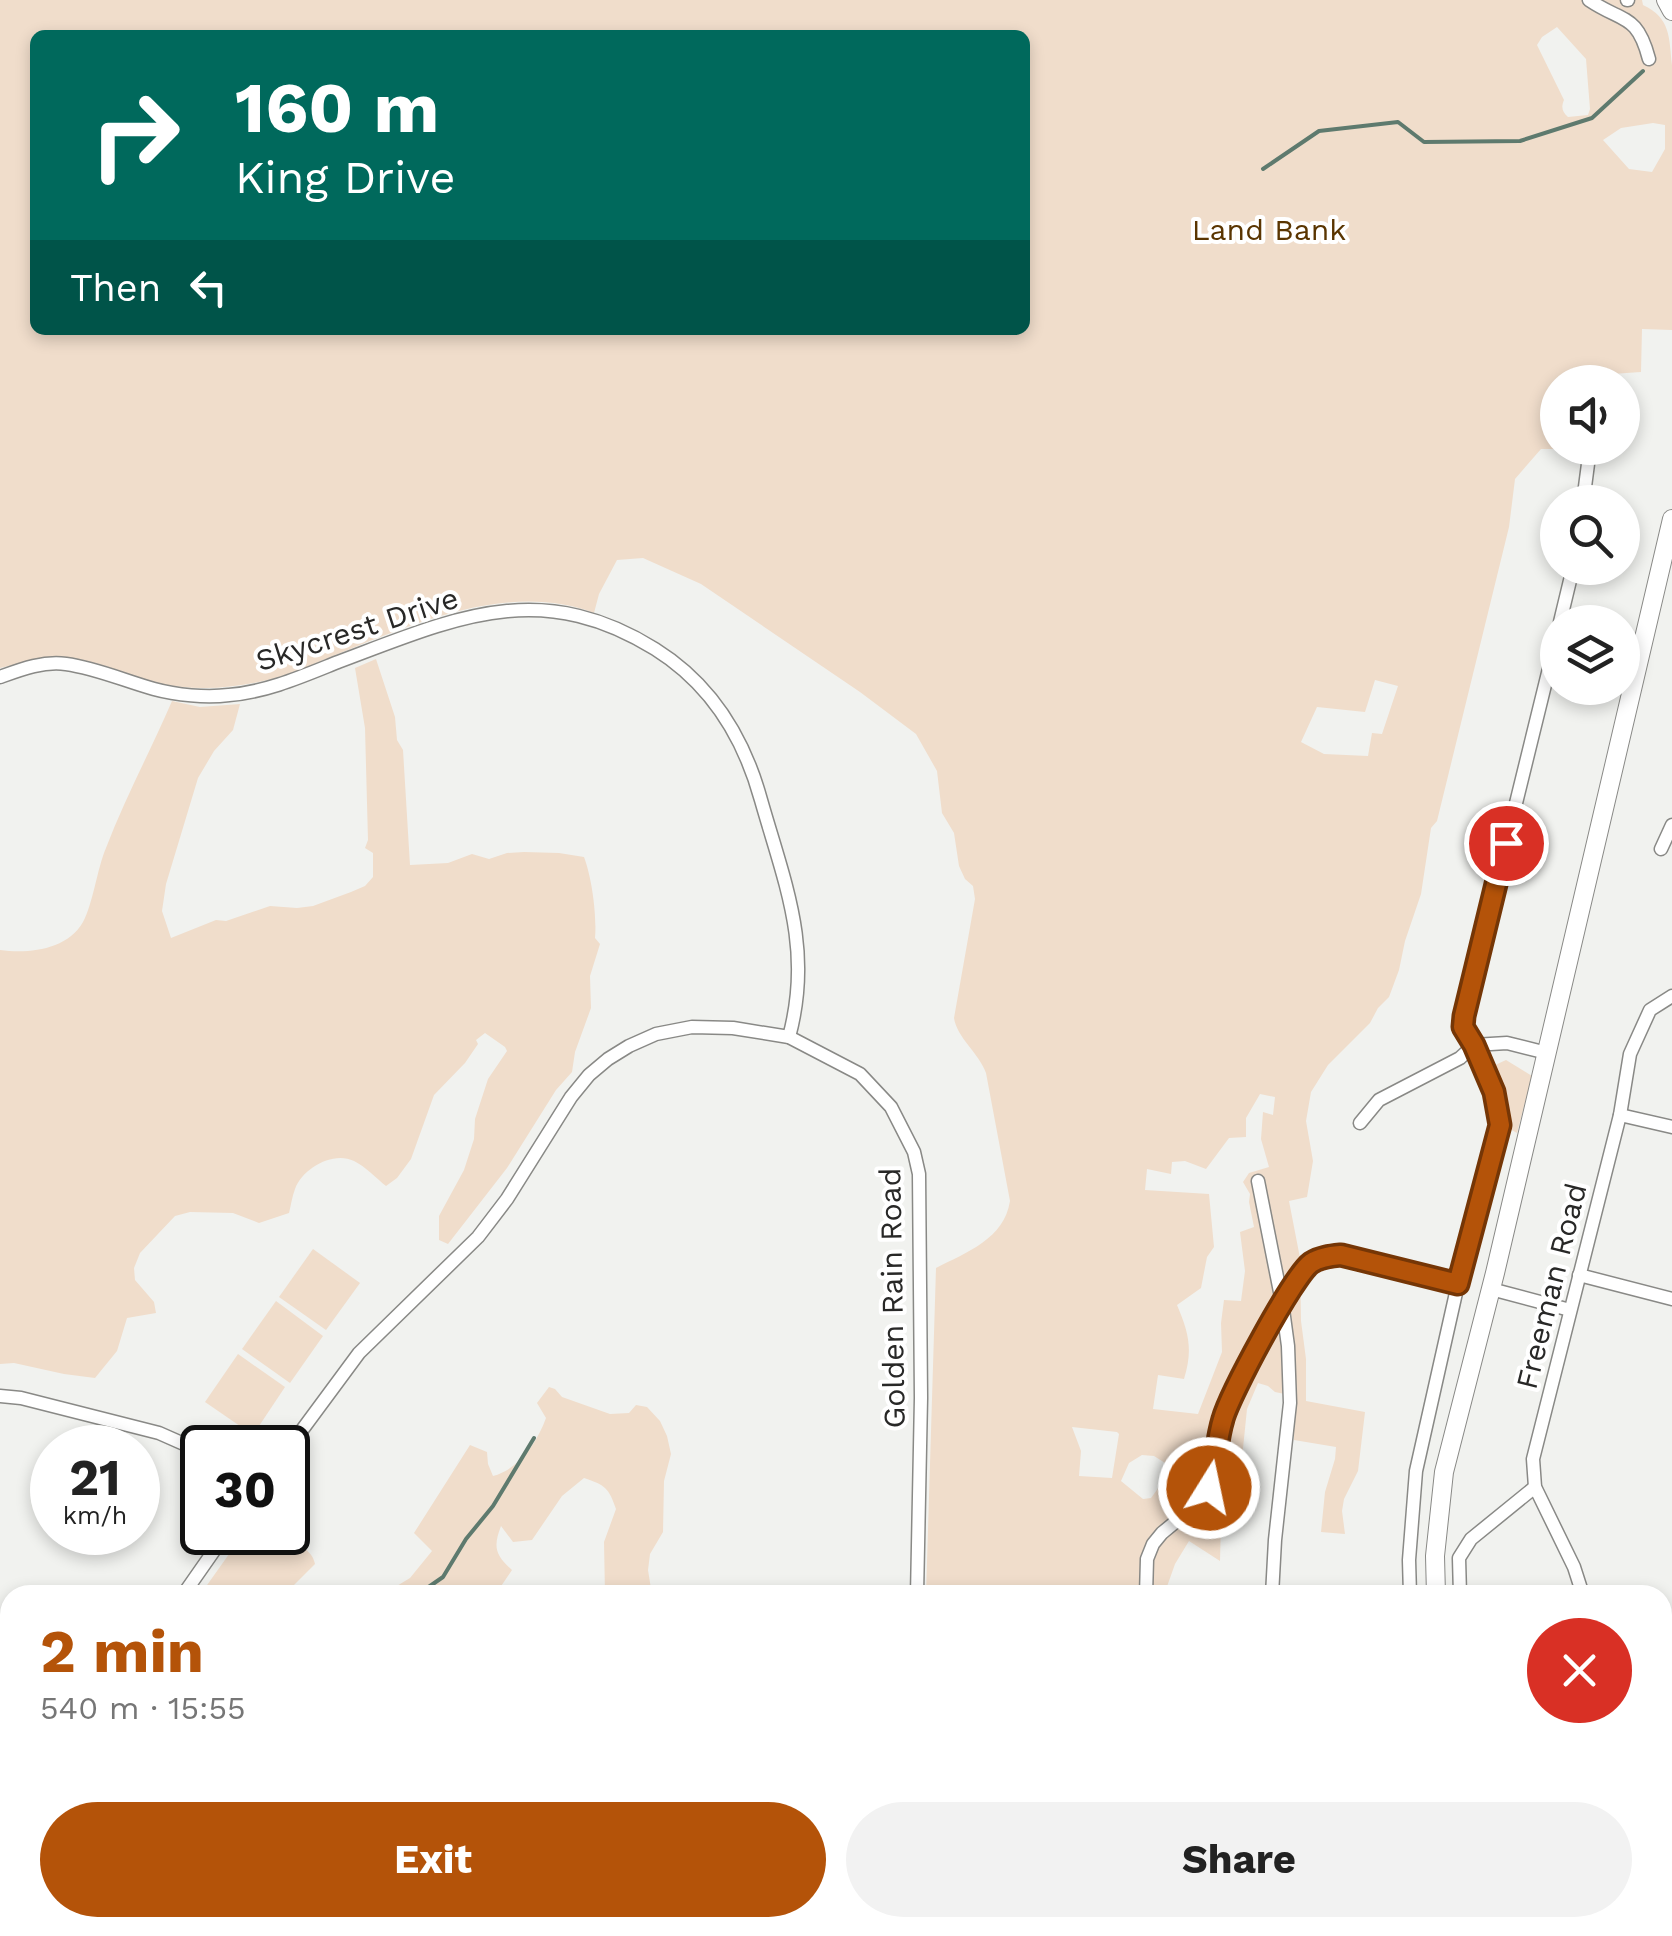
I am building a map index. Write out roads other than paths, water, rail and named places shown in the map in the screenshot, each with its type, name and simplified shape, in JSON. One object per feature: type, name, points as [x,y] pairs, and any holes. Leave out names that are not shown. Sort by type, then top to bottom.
[{"type":"main road","points":[[1435,1585],[1434,1556],[1444,1472],[1491,1289],[1672,520]]},
{"type":"street","points":[[1589,0],[1639,29],[1649,59]]},
{"type":"street","name":"Skycrest Drive","points":[[0,677],[30,666],[64,664],[158,690],[230,695],[284,684],[464,616],[538,609],[584,616],[619,629],[690,675],[723,713],[746,754],[798,935],[798,991],[789,1037]]},
{"type":"street","points":[[1409,1585],[1416,1471],[1458,1284],[1500,1125],[1494,1092],[1463,1027],[1464,1016],[1540,705]]},
{"type":"street","points":[[1660,849],[1672,826]]},
{"type":"street","name":"Freeman Road","points":[[1534,1487],[1532,1459],[1620,1115],[1630,1054],[1650,1010],[1672,996]]},
{"type":"street","name":"Golden Rain Road","points":[[306,1425],[359,1353],[495,1217],[571,1097],[608,1059],[656,1034],[692,1027],[733,1028],[789,1037],[860,1074],[891,1107],[914,1152],[920,1203],[916,1585]]},
{"type":"street","points":[[1360,1124],[1379,1100],[1460,1058],[1474,1045],[1507,1043],[1547,1052]]},
{"type":"street","points":[[1620,1115],[1672,1128]]},
{"type":"street","points":[[1258,1181],[1288,1346],[1290,1403],[1272,1585]]},
{"type":"street","points":[[1146,1585],[1147,1559],[1153,1544],[1202,1500],[1209,1488],[1224,1415],[1282,1302],[1302,1272],[1314,1261],[1341,1255],[1458,1284]]},
{"type":"street","points":[[1579,1275],[1672,1299]]},
{"type":"street","points":[[1491,1289],[1570,1310]]},
{"type":"street","points":[[0,1396],[159,1433],[180,1442]]},
{"type":"street","points":[[1460,1585],[1459,1558],[1471,1539],[1534,1487],[1580,1585]]},
{"type":"street","points":[[190,1585],[212,1555]]},
{"type":"waterway","points":[[1263,169],[1319,131],[1398,122],[1424,142],[1520,141],[1592,118],[1643,71]]},
{"type":"waterway","points":[[431,1585],[443,1577],[466,1539],[493,1506],[534,1438]]},
{"type":"park label","name":"Land Bank","points":[[1269,229]]}]
